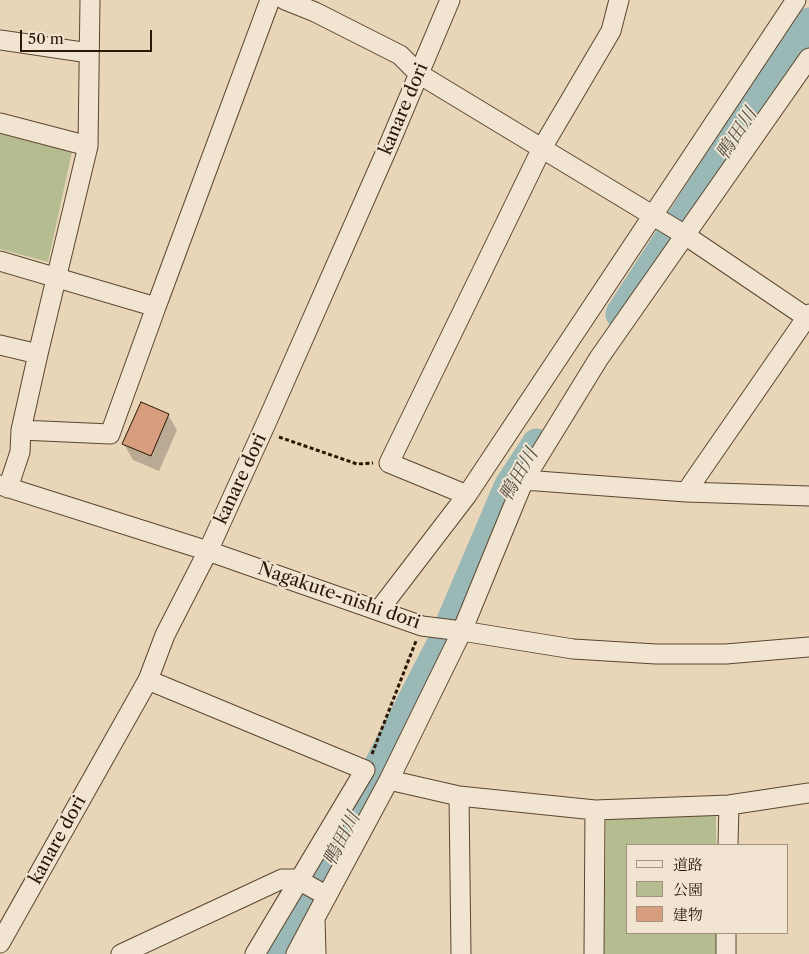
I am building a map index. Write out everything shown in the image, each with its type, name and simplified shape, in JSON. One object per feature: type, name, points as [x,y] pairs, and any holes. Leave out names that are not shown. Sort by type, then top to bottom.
[{"type":"street","points":[[4,487],[20,452],[21,430],[88,146],[90,0]]},
{"type":"street","points":[[21,430],[110,434],[270,0]]},
{"type":"street","points":[[285,0],[315,12],[400,55],[419,74],[684,235],[808,317],[686,492]]},
{"type":"street","name":"kanare dori","points":[[0,943],[148,680],[165,635],[208,550],[268,420],[450,0]]},
{"type":"street","points":[[467,495],[389,463],[542,148],[611,31],[619,0]]},
{"type":"street","points":[[379,610],[467,495],[796,0]]},
{"type":"street","points":[[0,40],[89,53]]},
{"type":"street","points":[[296,954],[389,780],[462,631],[524,480],[599,358],[809,58]]},
{"type":"street","points":[[0,123],[88,146]]},
{"type":"street","points":[[0,261],[156,306]]},
{"type":"street","points":[[0,345],[38,354]]},
{"type":"street","points":[[524,480],[686,492],[809,496]]},
{"type":"street","name":"Nagakute-nishi dori","points":[[4,487],[208,550],[422,626],[573,649],[656,654],[726,654],[809,647]]},
{"type":"street","points":[[148,680],[365,770],[255,954]]},
{"type":"street","points":[[389,780],[459,796],[595,810],[729,805],[809,793]]},
{"type":"street","points":[[459,796],[461,954]]},
{"type":"street","points":[[728,844],[729,805]]},
{"type":"street","points":[[594,954],[595,810]]},
{"type":"street","points":[[120,954],[282,879],[300,881],[327,896]]},
{"type":"street","points":[[316,918],[316,954]]},
{"type":"street","points":[[726,934],[726,954]]},
{"type":"path","points":[[268,420],[276,436],[357,464],[389,463]]},
{"type":"path","points":[[365,770],[422,626]]},
{"type":"green space","points":[[0,131],[72,152],[48,262],[0,249]]},
{"type":"green space","points":[[716,814],[716,844],[626,844],[626,934],[718,934],[718,954],[604,954],[606,818]]},
{"type":"building","points":[[141,402],[169,414],[151,456],[122,444]]},
{"type":"waterway","name":"鴨田川","points":[[621,314],[809,23]]},
{"type":"waterway","name":"鴨田川","points":[[277,954],[311,898],[443,642],[509,487],[537,444]]}]
